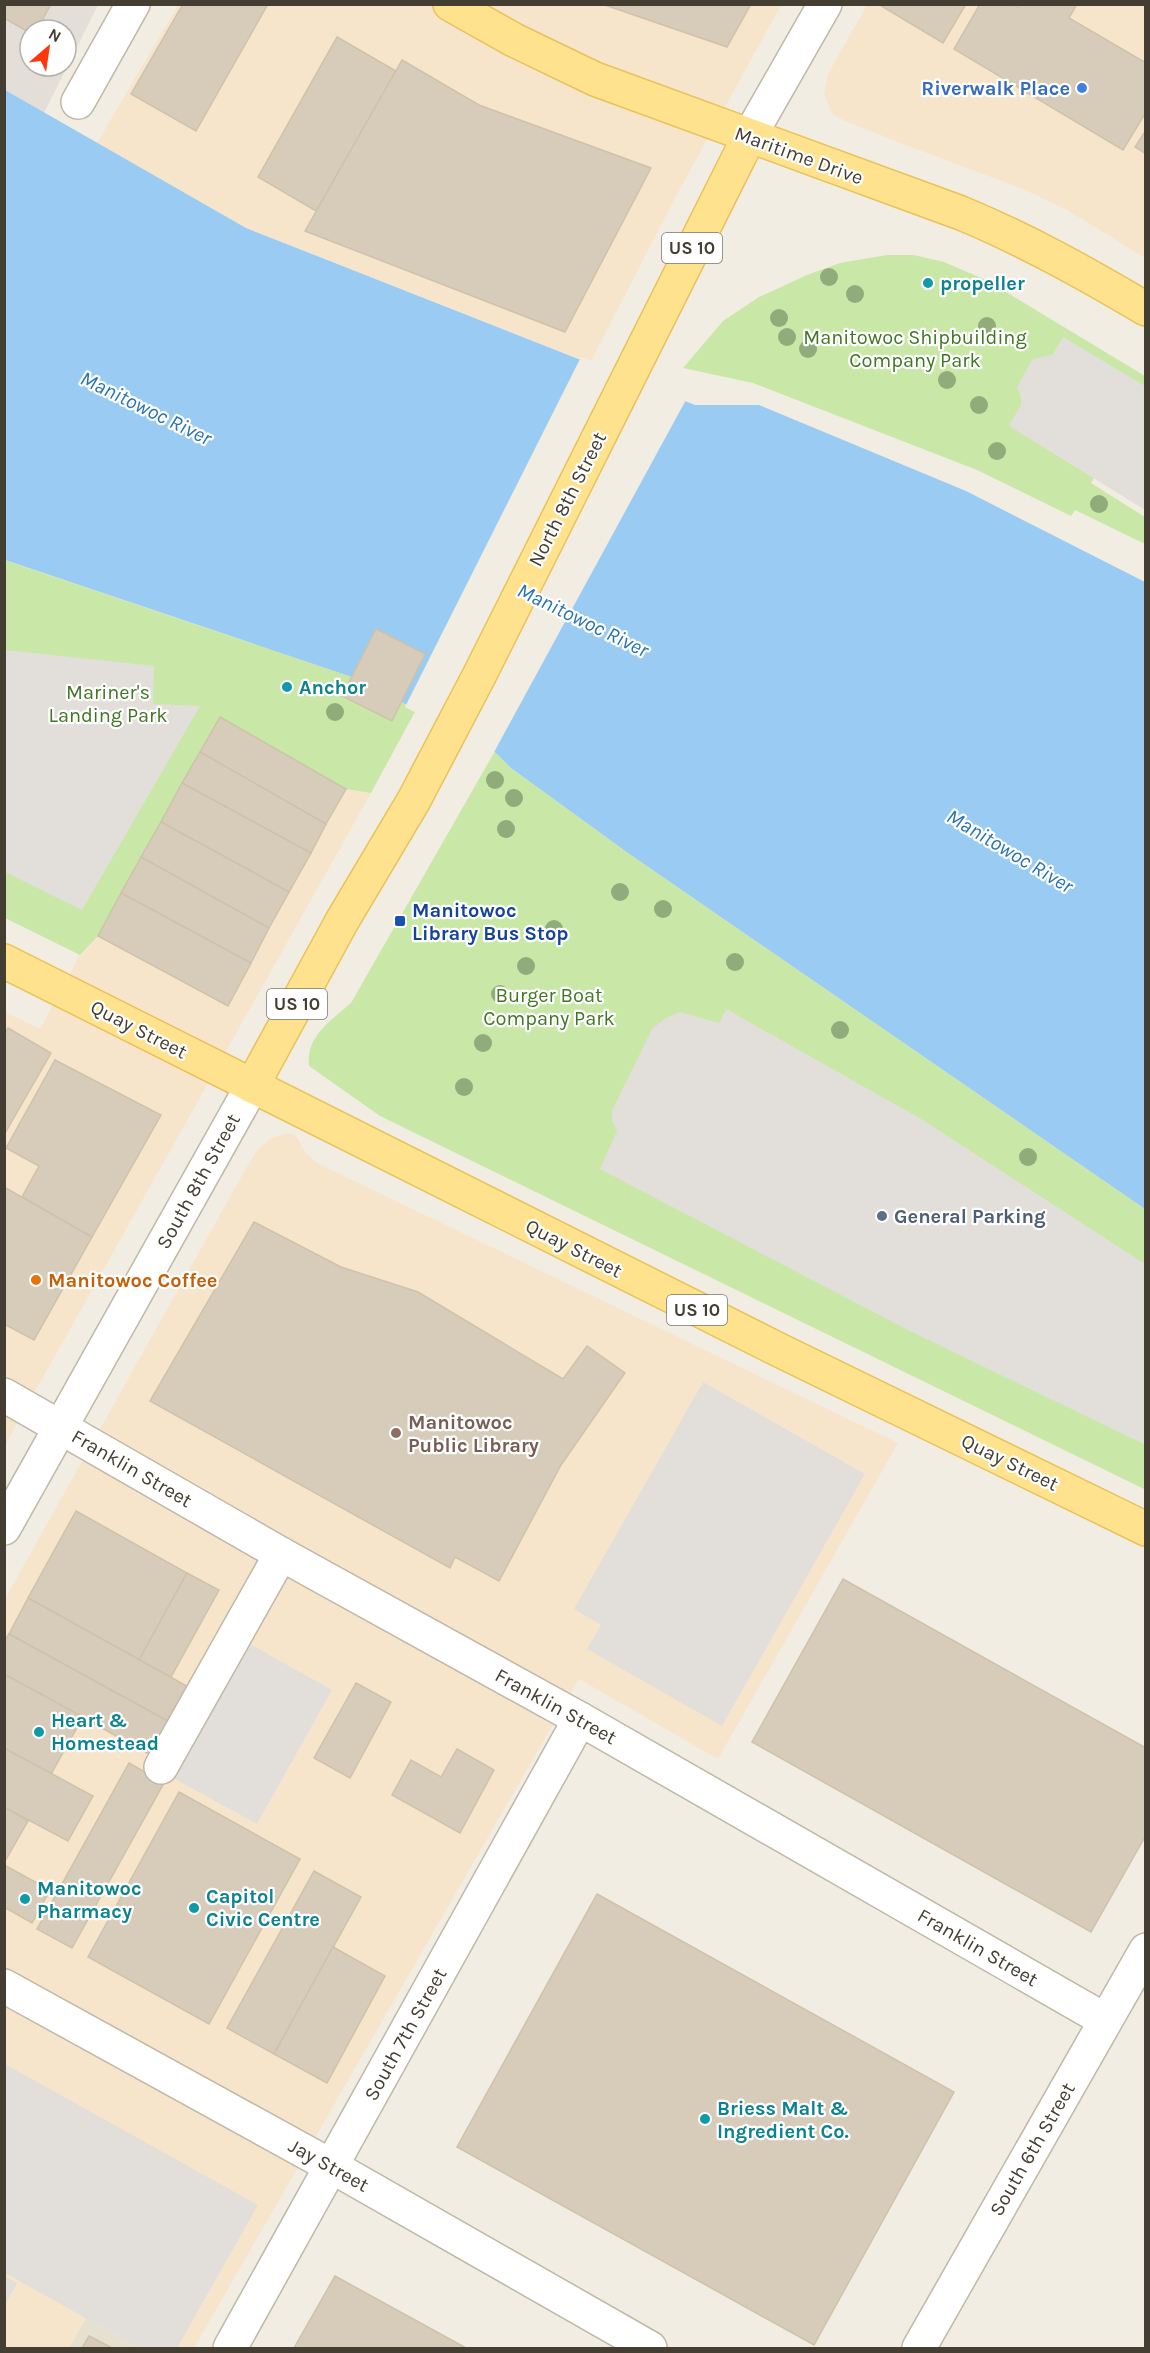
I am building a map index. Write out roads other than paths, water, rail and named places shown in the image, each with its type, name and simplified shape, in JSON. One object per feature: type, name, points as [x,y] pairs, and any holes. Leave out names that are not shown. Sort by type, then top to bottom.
[{"type":"main road","name":"Maritime Drive","points":[[450,4],[514,40],[595,79],[961,213],[1009,233],[1088,274],[1146,309]]},
{"type":"main road","name":"North 8th Street","points":[[252,1086],[342,921],[414,800],[479,676],[749,137]]},
{"type":"main road","name":"Quay Street","points":[[4,961],[777,1349],[1146,1528]]},
{"type":"street","points":[[78,102],[133,4]]},
{"type":"street","name":"North 8th Street","points":[[749,137],[825,4]]},
{"type":"street","name":"South 8th Street","points":[[4,1528],[252,1086]]},
{"type":"street","name":"Franklin Street","points":[[4,1395],[281,1554],[580,1719],[1106,2020]]},
{"type":"street","points":[[160,1767],[281,1554]]},
{"type":"street","name":"South 7th Street","points":[[230,2349],[580,1719]]},
{"type":"street","name":"South 6th Street","points":[[919,2349],[1146,1950]]},
{"type":"street","name":"Jay Street","points":[[4,1986],[331,2166],[650,2349]]},
{"type":"water","name":"Manitowoc River","points":[[5,90],[246,228],[695,405],[759,405],[966,491],[1145,582],[1145,1209],[628,853],[511,768],[494,751],[358,679],[5,560]]},
{"type":"place","name":"Riverwalk Place","points":[[1082,88]]},
{"type":"place","name":"propeller","points":[[928,283]]},
{"type":"place","name":"Anchor","points":[[287,687]]},
{"type":"place","name":"Manitowoc Library Bus Stop","points":[[400,921]]},
{"type":"place","name":"General Parking","points":[[882,1216]]},
{"type":"place","name":"Manitowoc Coffee","points":[[36,1280]]},
{"type":"place","name":"Manitowoc Public Library","points":[[396,1433]]},
{"type":"place","name":"Heart & Homestead","points":[[39,1732]]},
{"type":"place","name":"Manitowoc Pharmacy","points":[[25,1899]]},
{"type":"place","name":"Capitol Civic Centre","points":[[194,1908]]},
{"type":"place","name":"Briess Malt & Ingredient Co.","points":[[705,2119]]},
{"type":"park label","name":"Manitowoc Shipbuilding Company Park","points":[[915,348]]},
{"type":"park label","name":"Mariner's Landing Park","points":[[108,704]]},
{"type":"park label","name":"Burger Boat Company Park","points":[[549,1006]]}]
